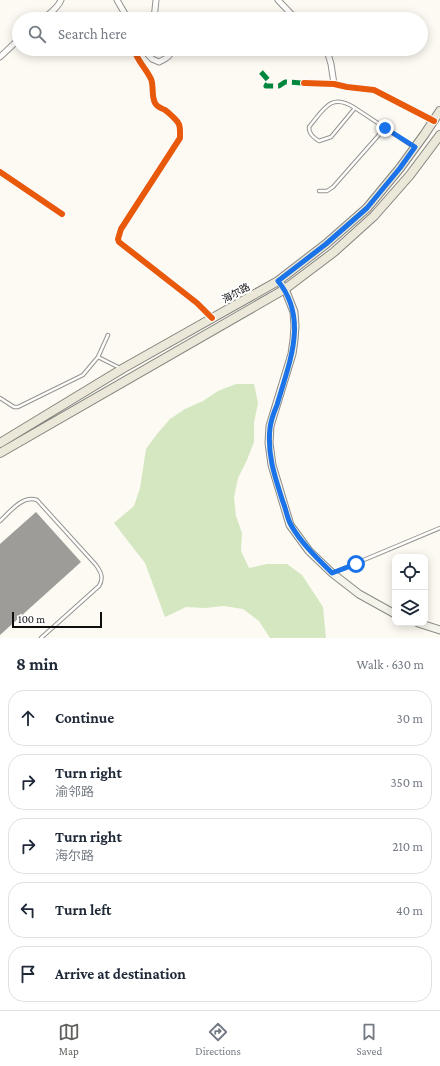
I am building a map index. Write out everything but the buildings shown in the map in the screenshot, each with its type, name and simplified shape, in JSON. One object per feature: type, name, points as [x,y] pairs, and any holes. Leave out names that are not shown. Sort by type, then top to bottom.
[{"type":"main road","name":"海尔路","points":[[0,443],[122,369],[278,281],[326,244],[367,208],[400,168],[440,112]]},
{"type":"main road","name":"海尔路","points":[[0,453],[284,289],[334,252],[374,216],[410,175],[440,135]]},
{"type":"main road","points":[[278,281],[284,289],[294,312],[295,326],[292,354],[270,426],[269,443],[272,465],[290,525],[309,551],[332,573],[359,594],[392,612]]},
{"type":"main road","points":[[427,626],[440,630]]},
{"type":"street","points":[[52,12],[61,0]]},
{"type":"street","points":[[117,0],[124,12]]},
{"type":"street","points":[[155,12],[156,0]]},
{"type":"street","points":[[278,0],[289,12]]},
{"type":"street","points":[[0,57],[12,46]]},
{"type":"street","points":[[136,56],[152,80],[153,95],[158,107],[167,111],[178,122],[180,128],[180,138],[121,229],[118,239],[119,242],[197,303],[212,318]]},
{"type":"street","points":[[149,56],[159,62],[168,58],[169,56]]},
{"type":"street","points":[[329,56],[334,84]]},
{"type":"street","points":[[304,83],[334,84],[374,90],[434,120]]},
{"type":"street","points":[[0,172],[62,214]]},
{"type":"lane","points":[[355,108],[331,137],[319,141],[309,131],[309,127],[327,106],[332,102],[338,101],[351,105],[415,147]]},
{"type":"lane","points":[[319,191],[327,191],[334,186],[385,128]]},
{"type":"lane","points":[[0,398],[14,407],[18,407],[83,375],[98,357],[108,335]]},
{"type":"lane","points":[[98,357],[122,369]]},
{"type":"lane","points":[[0,521],[25,500],[37,500],[96,565],[102,576],[102,581],[99,586],[41,638]]},
{"type":"lane","points":[[332,573],[440,528]]},
{"type":"green space","points":[[236,384],[254,384],[258,403],[254,423],[254,442],[238,478],[234,497],[236,516],[242,533],[241,551],[249,568],[267,564],[287,564],[302,575],[323,607],[326,638],[270,638],[259,621],[243,609],[224,606],[205,608],[186,607],[165,617],[145,563],[114,523],[134,506],[140,488],[146,449],[170,419],[218,391]]},
{"type":"marked path","points":[[261,72],[269,81],[266,86],[279,86],[285,82],[304,83]]},
{"type":"cycle path","points":[[137,56],[151,79],[155,103],[168,112],[177,121],[180,128],[180,138],[121,229],[118,239],[119,242],[197,303],[212,318]]},
{"type":"cycle path","points":[[304,83],[334,84],[374,90],[434,121]]},
{"type":"cycle path","points":[[0,172],[62,214]]},
{"type":"route","points":[[356,564],[332,573],[309,551],[290,525],[272,465],[269,443],[270,426],[292,354],[295,326],[294,312],[284,289],[278,281],[326,244],[367,208],[415,147],[385,128]]}]
